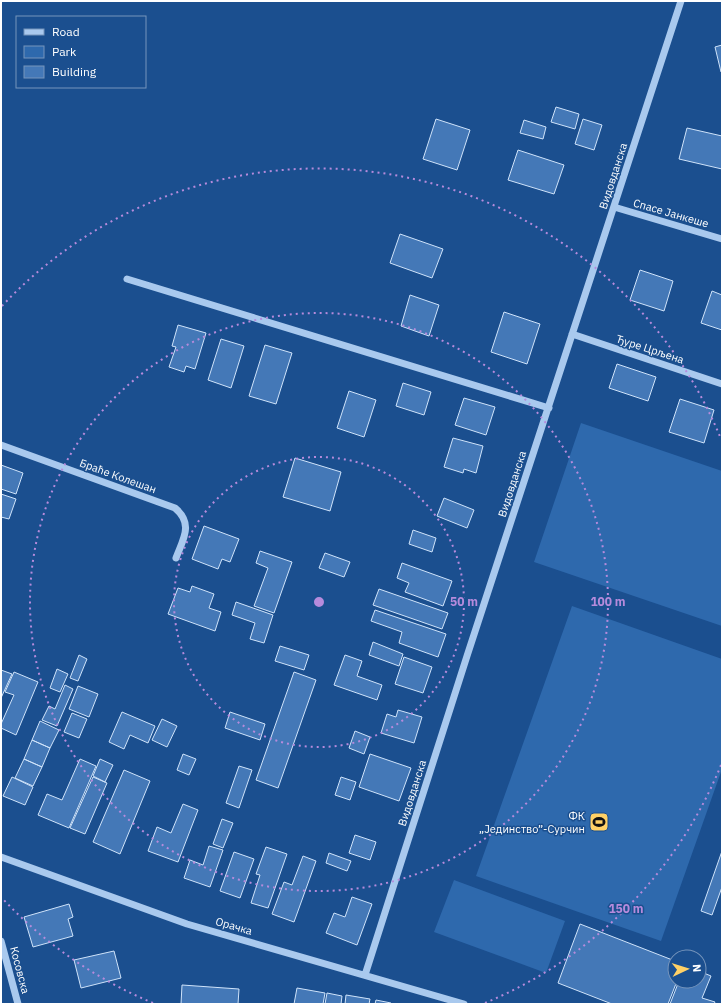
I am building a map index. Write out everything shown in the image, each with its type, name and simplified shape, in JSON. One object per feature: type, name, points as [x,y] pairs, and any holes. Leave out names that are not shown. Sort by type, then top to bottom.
[{"type":"street","name":"Видовданска","points":[[365,975],[467,656],[681,1]]},
{"type":"street","name":"Спасе Јанкеше","points":[[614,207],[722,239]]},
{"type":"street","points":[[127,279],[549,408]]},
{"type":"street","name":"Ђуре Црљена","points":[[572,334],[722,384]]},
{"type":"street","name":"Браће Колешан","points":[[1,445],[175,508],[185,519],[186,524],[186,530],[176,558]]},
{"type":"street","name":"Орачка","points":[[1,857],[188,924],[464,1004]]},
{"type":"street","name":"Косовска","points":[[1,941],[18,1004]]},
{"type":"green space","points":[[581,423],[722,471],[722,626],[534,562]]},
{"type":"green space","name":"ФК „Јединство”-Сурчин","points":[[572,606],[722,659],[722,769],[661,941],[476,876]]},
{"type":"green space","points":[[454,880],[565,921],[546,973],[434,932]]},
{"type":"building","points":[[722,45],[722,72],[721,72],[715,47]]},
{"type":"building","points":[[556,107],[579,114],[575,129],[551,122]]},
{"type":"building","points":[[436,119],[470,130],[457,170],[423,159]]},
{"type":"building","points":[[583,119],[602,125],[594,150],[575,144]]},
{"type":"building","points":[[524,120],[546,127],[543,139],[520,133]]},
{"type":"building","points":[[687,128],[722,136],[722,169],[679,159]]},
{"type":"building","points":[[518,150],[564,165],[554,194],[508,180]]},
{"type":"building","points":[[400,234],[443,249],[432,278],[390,263]]},
{"type":"building","points":[[640,270],[673,281],[664,311],[630,300]]},
{"type":"building","points":[[712,291],[722,295],[722,330],[701,323]]},
{"type":"building","points":[[410,295],[439,305],[429,336],[401,326]]},
{"type":"building","points":[[504,312],[540,324],[527,364],[491,352]]},
{"type":"building","points":[[178,325],[206,333],[195,369],[186,366],[184,372],[169,367],[176,347],[172,346]]},
{"type":"building","points":[[221,339],[244,346],[231,388],[208,380]]},
{"type":"building","points":[[265,345],[292,353],[276,404],[249,396]]},
{"type":"building","points":[[617,364],[656,377],[648,401],[609,388]]},
{"type":"building","points":[[403,383],[431,392],[424,415],[396,406]]},
{"type":"building","points":[[349,391],[376,400],[364,437],[337,428]]},
{"type":"building","points":[[464,398],[495,407],[486,435],[455,425]]},
{"type":"building","points":[[680,399],[714,410],[704,443],[669,432]]},
{"type":"building","points":[[453,438],[483,446],[476,473],[464,469],[463,473],[444,467]]},
{"type":"building","points":[[295,458],[341,472],[330,511],[283,497]]},
{"type":"building","points":[[1,465],[23,473],[16,494],[1,489]]},
{"type":"building","points":[[1,494],[16,499],[9,519],[1,517]]},
{"type":"building","points":[[444,498],[474,510],[467,528],[437,516]]},
{"type":"building","points":[[204,526],[239,539],[230,562],[222,559],[218,569],[192,559]]},
{"type":"building","points":[[413,530],[436,538],[432,552],[409,544]]},
{"type":"building","points":[[260,551],[292,562],[274,613],[254,606],[268,568],[256,563]]},
{"type":"building","points":[[325,553],[350,562],[344,577],[319,568]]},
{"type":"building","points":[[402,563],[452,581],[443,606],[405,592],[409,583],[397,578]]},
{"type":"building","points":[[192,586],[214,594],[209,608],[221,612],[215,631],[168,614],[178,588],[190,592]]},
{"type":"building","points":[[379,589],[448,613],[442,629],[373,605]]},
{"type":"building","points":[[236,602],[273,615],[264,643],[250,639],[255,623],[232,615]]},
{"type":"building","points":[[375,610],[446,634],[438,657],[399,643],[402,632],[371,621]]},
{"type":"building","points":[[373,642],[403,654],[399,666],[369,655]]},
{"type":"building","points":[[280,646],[309,655],[304,670],[275,661]]},
{"type":"building","points":[[79,655],[87,659],[78,681],[70,678]]},
{"type":"building","points":[[345,655],[362,661],[357,676],[382,685],[377,700],[334,685]]},
{"type":"building","points":[[404,657],[432,667],[423,693],[395,684]]},
{"type":"building","points":[[57,669],[68,674],[60,692],[50,688]]},
{"type":"building","points":[[1,670],[12,674],[1,698]]},
{"type":"building","points":[[14,672],[38,682],[16,735],[1,728],[1,724],[14,695],[5,692]]},
{"type":"building","points":[[294,672],[316,680],[278,788],[256,780]]},
{"type":"building","points":[[65,685],[73,689],[57,726],[42,720],[49,706],[55,709]]},
{"type":"building","points":[[78,686],[98,694],[89,717],[69,709]]},
{"type":"building","points":[[398,710],[422,717],[414,743],[381,733],[387,714],[396,717]]},
{"type":"building","points":[[122,712],[155,726],[148,743],[130,735],[124,749],[109,742]]},
{"type":"building","points":[[230,712],[265,724],[260,740],[225,728]]},
{"type":"building","points":[[72,713],[87,719],[79,738],[64,732]]},
{"type":"building","points":[[162,719],[177,726],[167,747],[152,740]]},
{"type":"building","points":[[40,721],[59,730],[50,748],[32,740]]},
{"type":"building","points":[[355,731],[370,737],[364,754],[349,748]]},
{"type":"building","points":[[32,740],[50,748],[42,767],[24,759]]},
{"type":"building","points":[[183,754],[196,759],[189,775],[177,770]]},
{"type":"building","points":[[370,754],[411,768],[399,801],[359,787]]},
{"type":"building","points":[[24,759],[42,767],[33,786],[15,778]]},
{"type":"building","points":[[80,759],[96,766],[69,828],[38,815],[47,794],[62,800]]},
{"type":"building","points":[[100,759],[113,765],[105,782],[93,776]]},
{"type":"building","points":[[239,766],[252,770],[239,808],[226,803]]},
{"type":"building","points":[[124,770],[150,781],[120,854],[93,842]]},
{"type":"building","points":[[12,777],[33,787],[25,805],[3,796]]},
{"type":"building","points":[[93,777],[107,783],[85,834],[70,828]]},
{"type":"building","points":[[341,777],[356,782],[350,800],[335,795]]},
{"type":"building","points":[[183,804],[198,810],[178,862],[148,851],[157,827],[171,833]]},
{"type":"building","points":[[222,819],[233,823],[223,848],[213,844]]},
{"type":"building","points":[[355,835],[376,842],[370,860],[349,853]]},
{"type":"building","points":[[209,846],[223,850],[210,887],[184,878],[190,860],[203,865]]},
{"type":"building","points":[[266,847],[287,854],[268,908],[251,903],[260,875],[256,874]]},
{"type":"building","points":[[722,851],[722,887],[712,915],[701,911]]},
{"type":"building","points":[[234,852],[254,859],[240,898],[220,891]]},
{"type":"building","points":[[329,853],[351,861],[347,871],[326,863]]},
{"type":"building","points":[[303,856],[316,861],[294,922],[272,914],[284,882],[292,885]]},
{"type":"building","points":[[352,897],[372,904],[357,945],[326,933],[334,913],[345,917]]},
{"type":"building","points":[[69,904],[73,917],[68,919],[73,936],[33,947],[24,917]]},
{"type":"building","points":[[580,924],[667,958],[667,989],[674,989],[668,1004],[612,1004],[558,983]]},
{"type":"building","points":[[114,951],[121,978],[81,988],[74,960]]},
{"type":"building","points":[[707,974],[711,976],[707,986]]},
{"type":"building","points":[[182,985],[239,989],[238,1004],[181,1004]]},
{"type":"building","points":[[297,988],[325,993],[323,1004],[294,1004]]},
{"type":"building","points":[[676,989],[706,989],[702,998],[715,1002],[714,1004],[670,1004]]},
{"type":"building","points":[[327,993],[342,996],[341,1004],[325,1004]]},
{"type":"building","points":[[346,995],[370,999],[369,1004],[345,1004]]},
{"type":"building","points":[[376,1000],[391,1003],[391,1004],[375,1004]]},
{"type":"place","name":"ФК „Јединство”-Сурчин","points":[[599,822]]}]
